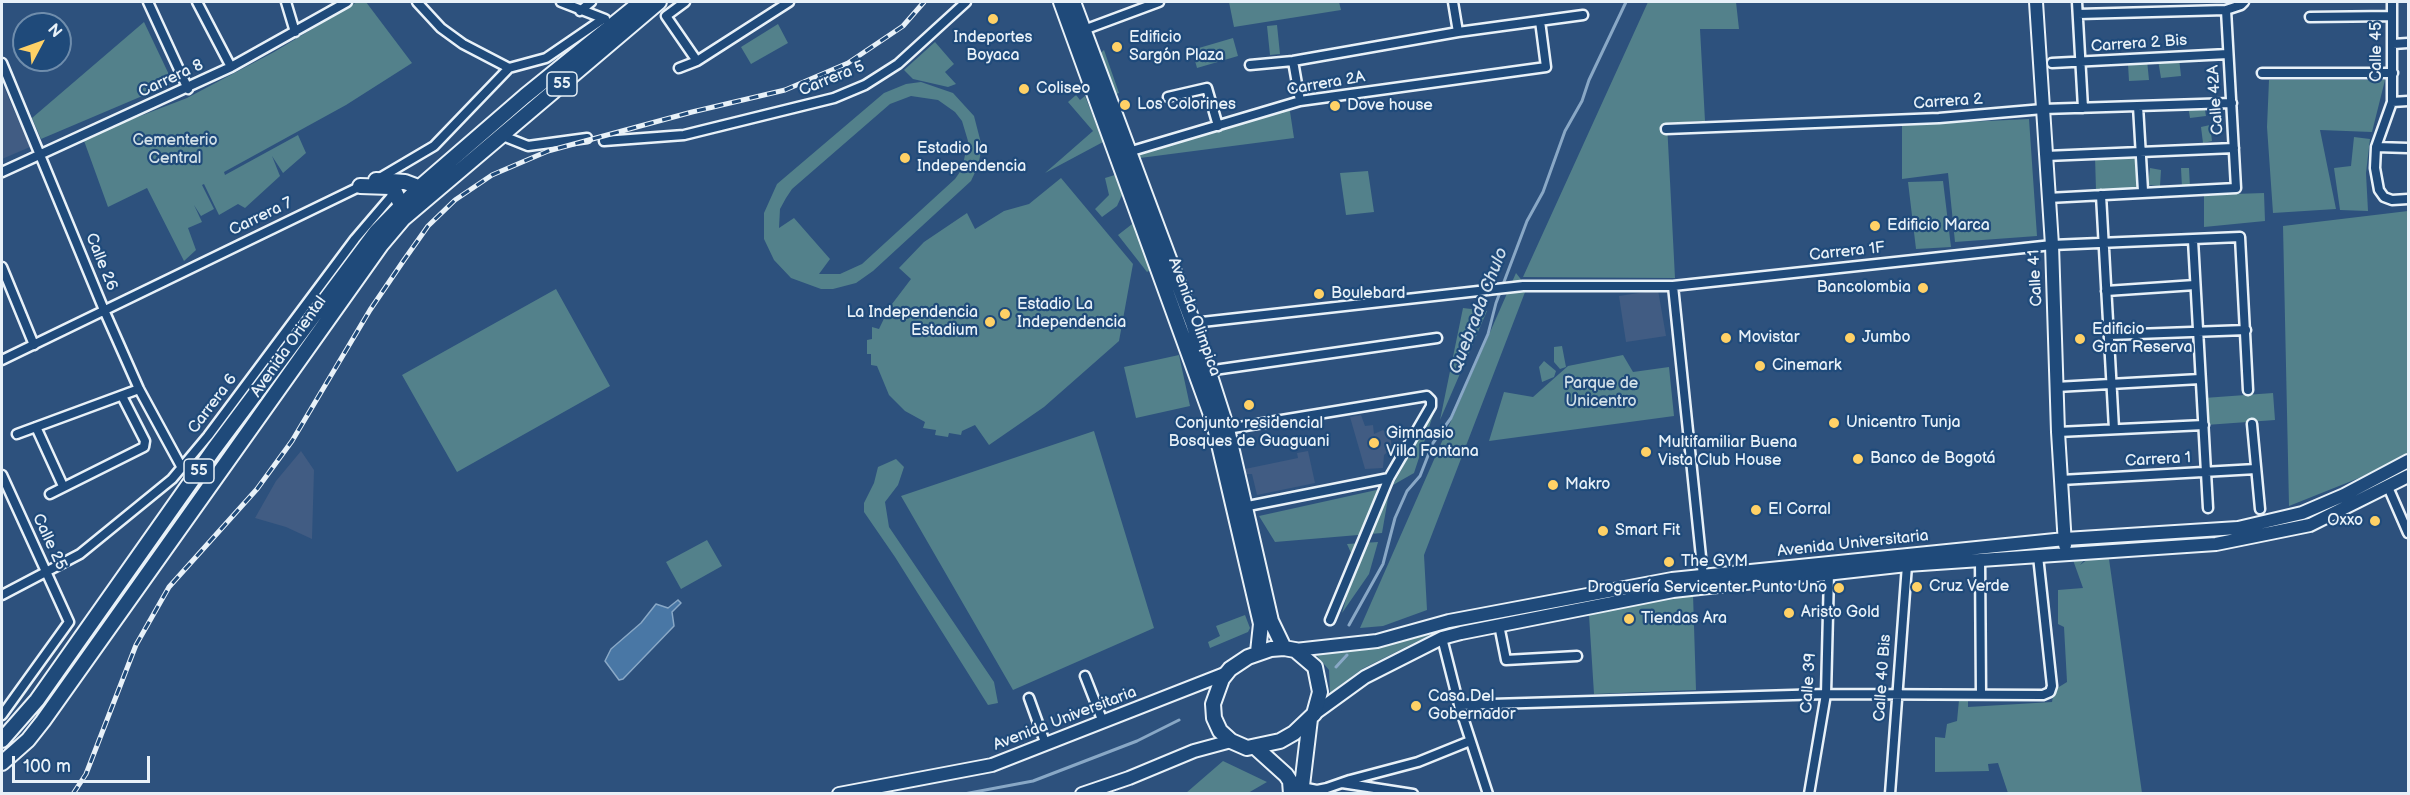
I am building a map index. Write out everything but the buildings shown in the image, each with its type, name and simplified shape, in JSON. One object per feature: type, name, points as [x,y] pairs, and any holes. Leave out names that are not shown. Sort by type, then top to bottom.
[{"type":"main road","name":"Avenida Oriental","points":[[2,763],[28,740],[43,721],[381,245],[425,190],[641,2]]},
{"type":"main road","name":"Avenida Oriental","points":[[2,740],[37,700],[214,449],[376,232],[400,205],[503,136],[659,2]]},
{"type":"main road","name":"Avenida Olimpica","points":[[1061,2],[1078,32],[1123,153],[1214,423],[1261,624],[1258,652]]},
{"type":"main road","name":"Avenida Olimpica","points":[[1073,2],[1078,32]]},
{"type":"main road","name":"Calle 41","points":[[2036,2],[2052,245],[2058,432],[2066,554]]},
{"type":"main road","name":"Avenida Olimpica","points":[[1123,153],[1193,323],[1227,429],[1271,621],[1289,649]]},
{"type":"main road","points":[[376,180],[400,187]]},
{"type":"main road","points":[[360,186],[384,184],[425,190]]},
{"type":"main road","points":[[400,187],[400,205]]},
{"type":"main road","name":"Avenida Universitaria","points":[[1289,649],[1377,640],[1449,621],[1629,586],[1703,576],[2065,539],[2208,531],[2246,526],[2302,513],[2344,495],[2409,461]]},
{"type":"main road","name":"Avenida Universitaria","points":[[1312,716],[1365,677],[1442,638],[1499,625],[1673,591],[1907,565],[2216,544],[2265,536],[2310,525],[2409,476]]},
{"type":"main road","points":[[1298,791],[1312,716],[1320,692],[1318,676],[1311,662],[1289,649],[1258,652],[1238,663],[1227,673],[1217,689],[1213,704],[1214,718],[1220,731],[1231,741],[1247,748],[1280,741],[1312,716]]},
{"type":"main road","name":"Avenida Universitaria","points":[[840,794],[992,765],[1227,673]]},
{"type":"main road","points":[[1082,794],[1129,778],[1194,751],[1231,741]]},
{"type":"main road","points":[[1256,747],[1298,791]]},
{"type":"street","points":[[148,2],[188,88]]},
{"type":"street","points":[[198,2],[231,67]]},
{"type":"street","points":[[286,2],[295,32]]},
{"type":"street","name":"Carrera 8","points":[[2,172],[231,67],[347,2]]},
{"type":"street","points":[[417,2],[441,28],[462,44],[509,68],[546,58],[603,19]]},
{"type":"street","points":[[561,2],[603,19],[618,20]]},
{"type":"street","points":[[580,11],[591,2]]},
{"type":"street","points":[[685,2],[666,16],[697,61]]},
{"type":"street","points":[[679,68],[697,61],[789,2]]},
{"type":"street","name":"Carrera 5","points":[[604,141],[684,135],[799,108],[865,85],[898,64],[966,2]]},
{"type":"street","points":[[1078,32],[1159,2]]},
{"type":"street","points":[[1453,2],[1458,32]]},
{"type":"street","points":[[2077,2],[2083,108]]},
{"type":"street","points":[[2078,14],[2226,10],[2244,2]]},
{"type":"street","name":"Calle 45","points":[[2392,2],[2391,102],[2376,147],[2375,168],[2379,190],[2384,197],[2392,200],[2409,199]]},
{"type":"street","name":"Calle 42A","points":[[2143,191],[2236,188],[2226,10]]},
{"type":"street","points":[[1250,65],[1293,61],[1458,32],[1583,15]]},
{"type":"street","points":[[2310,17],[2392,16]]},
{"type":"street","name":"Carrera 2A","points":[[1123,153],[1300,101],[1546,67],[1540,21]]},
{"type":"street","points":[[2393,44],[2409,43]]},
{"type":"street","name":"Carrera 2 Bis","points":[[2052,63],[2079,64],[2228,54]]},
{"type":"street","points":[[1293,61],[1300,101]]},
{"type":"street","name":"Calle 26","points":[[2,63],[104,310],[140,389],[182,468]]},
{"type":"street","name":"Carrera 7","points":[[2,360],[376,180],[434,146],[509,68]]},
{"type":"street","points":[[2262,73],[2393,73]]},
{"type":"street","points":[[1168,97],[1207,88],[1218,126]]},
{"type":"street","points":[[2391,102],[2409,101]]},
{"type":"street","name":"Carrera 2","points":[[1666,129],[1939,118],[2043,109],[2232,102]]},
{"type":"street","points":[[2048,198],[2143,191],[2138,106]]},
{"type":"street","points":[[503,136],[528,146],[587,138]]},
{"type":"street","points":[[2376,147],[2409,148]]},
{"type":"street","points":[[2046,156],[2140,150],[2234,148]]},
{"type":"street","name":"Carrera 6","points":[[2,595],[80,554],[182,468],[355,239],[400,187]]},
{"type":"street","points":[[2101,195],[2114,429]]},
{"type":"street","name":"Carrera 1F","points":[[1193,323],[1497,288],[1673,286],[2052,245],[2240,237],[2246,330]]},
{"type":"street","points":[[2193,240],[2208,508]]},
{"type":"street","points":[[2,267],[34,345]]},
{"type":"street","points":[[2106,291],[2195,285]]},
{"type":"street","points":[[1673,286],[1703,576]]},
{"type":"street","points":[[2109,336],[2246,330],[2248,390]]},
{"type":"street","points":[[1207,371],[1437,339]]},
{"type":"street","points":[[2056,387],[2110,382],[2200,379]]},
{"type":"street","points":[[17,434],[140,389]]},
{"type":"street","points":[[50,494],[144,447],[146,441],[122,396]]},
{"type":"street","points":[[1227,429],[1426,396],[1431,400],[1431,406],[1389,478],[1330,621]]},
{"type":"street","points":[[2252,424],[2260,508]]},
{"type":"street","points":[[2058,432],[2204,425]]},
{"type":"street","points":[[36,427],[63,486]]},
{"type":"street","name":"Carrera 1","points":[[2061,480],[2256,469]]},
{"type":"street","name":"Calle 25","points":[[2,475],[69,622],[2,715]]},
{"type":"street","points":[[1244,507],[1389,478]]},
{"type":"street","points":[[2388,487],[2409,532]]},
{"type":"street","points":[[1459,705],[1826,694],[2043,695],[2050,692],[2052,686],[2038,555]]},
{"type":"street","points":[[1980,559],[1981,694]]},
{"type":"street","name":"Calle 40 Bis","points":[[1890,794],[1907,565]]},
{"type":"street","name":"Calle 39","points":[[1809,794],[1826,694],[1829,573]]},
{"type":"street","points":[[1499,625],[1506,660],[1577,656]]},
{"type":"street","points":[[1442,638],[1459,705],[1488,794]]},
{"type":"street","points":[[1085,676],[1103,722]]},
{"type":"street","points":[[1029,698],[1046,745]]},
{"type":"street","points":[[1298,791],[1317,790],[1418,762],[1470,741]]},
{"type":"street","points":[[1342,783],[1413,794]]},
{"type":"shaded area","points":[[2,83],[30,147],[2,159]]},
{"type":"shaded area","points":[[1658,290],[1666,336],[1626,342],[1619,296]]},
{"type":"shaded area","name":"Gimnasio Villa Fontana","points":[[1361,415],[1365,426],[1373,425],[1374,434],[1383,430],[1391,437],[1391,449],[1384,455],[1383,468],[1365,469],[1350,417]]},
{"type":"shaded area","points":[[301,451],[314,470],[312,539],[286,527],[255,518],[276,481]]},
{"type":"shaded area","points":[[1308,451],[1315,483],[1257,495],[1252,474],[1246,474],[1245,469],[1298,458],[1297,453]]},
{"type":"shaded area","points":[[678,600],[681,603],[672,612],[674,626],[623,679],[619,680],[605,661],[611,649],[641,623],[656,604],[668,608]]},
{"type":"green space","name":"Cementerio Central","points":[[357,2],[366,2],[412,63],[346,105],[224,172],[225,175],[298,135],[306,153],[283,173],[272,156],[280,176],[245,208],[238,204],[219,215],[204,184],[202,185],[214,209],[201,216],[194,205],[202,222],[188,228],[196,250],[184,261],[147,188],[108,207],[83,138],[187,98],[274,52]]},
{"type":"green space","points":[[1229,2],[1339,2],[1341,10],[1234,27]]},
{"type":"green space","points":[[1648,2],[1736,2],[1739,29],[1700,29],[1705,121],[1667,123],[1675,278],[1523,277]]},
{"type":"green space","points":[[144,22],[173,83],[41,139],[32,118]]},
{"type":"green space","points":[[778,24],[788,43],[751,64],[741,47]]},
{"type":"green space","points":[[1277,25],[1280,54],[1270,55],[1267,26]]},
{"type":"green space","points":[[1233,38],[1238,56],[1197,68],[1192,50]]},
{"type":"green space","points":[[935,42],[954,64],[945,72],[956,84],[948,87],[913,79],[904,70]]},
{"type":"green space","points":[[1104,50],[1119,93],[1111,96],[1097,56]]},
{"type":"green space","points":[[2179,58],[2181,76],[2161,78],[2158,60]]},
{"type":"green space","points":[[2147,60],[2149,80],[2129,81],[2128,64],[2124,63]]},
{"type":"green space","points":[[2269,80],[2385,80],[2372,132],[2320,130],[2336,209],[2273,213],[2267,127]]},
{"type":"green space","points":[[921,82],[953,93],[974,116],[982,147],[978,166],[971,181],[873,271],[856,283],[833,289],[821,289],[791,278],[774,260],[764,239],[764,213],[777,184],[884,93],[906,84]],"holes":[[[911,96],[938,100],[955,112],[962,121],[968,141],[962,169],[955,179],[862,264],[840,274],[819,274],[830,259],[794,218],[779,228],[780,209],[792,189],[890,104]]]},
{"type":"green space","points":[[1076,95],[1080,100],[1085,96],[1103,142],[1045,173],[1093,131],[1068,102]]},
{"type":"green space","points":[[2204,104],[2206,116],[2190,118],[2188,106]]},
{"type":"green space","points":[[1289,105],[1294,138],[1140,158],[1140,153]]},
{"type":"green space","points":[[2029,119],[2037,236],[1955,242],[1948,173],[1902,179],[1902,125]]},
{"type":"green space","points":[[2210,125],[2212,141],[2203,143],[2201,127]]},
{"type":"green space","points":[[2354,137],[2370,139],[2366,173],[2368,211],[2340,210],[2334,168],[2351,166]]},
{"type":"green space","points":[[2136,153],[2138,189],[2096,191],[2095,156]]},
{"type":"green space","points":[[2150,168],[2161,170],[2160,186],[2148,185]]},
{"type":"green space","points":[[2181,168],[2189,168],[2190,188],[2182,188]]},
{"type":"green space","points":[[1368,171],[1374,212],[1346,215],[1340,173]]},
{"type":"green space","points":[[1118,174],[1122,195],[1117,206],[1102,217],[1095,209],[1109,195],[1105,178]]},
{"type":"green space","name":"Estadio La Independencia","points":[[1061,178],[1133,264],[1119,341],[1044,407],[989,445],[975,425],[962,431],[961,435],[949,433],[948,437],[935,435],[936,430],[923,428],[925,422],[905,411],[889,395],[877,366],[871,365],[871,354],[867,354],[867,340],[872,339],[872,327],[879,329],[889,308],[911,279],[899,268],[924,242],[967,213],[975,229],[1004,211],[1029,204]]},
{"type":"green space","points":[[1943,181],[1951,247],[1916,249],[1908,182]]},
{"type":"green space","points":[[2264,193],[2265,221],[2204,227],[2204,195]]},
{"type":"green space","points":[[2408,211],[2408,454],[2359,478],[2289,506],[2283,226]]},
{"type":"green space","points":[[1136,221],[1152,269],[1147,272],[1118,235]]},
{"type":"green space","points":[[1516,273],[1527,287],[1424,555],[1427,610],[1383,626],[1360,628]]},
{"type":"green space","points":[[556,289],[610,386],[457,472],[402,375]]},
{"type":"green space","points":[[1463,308],[1487,311],[1440,420]]},
{"type":"green space","points":[[1562,346],[1566,367],[1560,369],[1554,362],[1554,347]]},
{"type":"green space","points":[[1179,355],[1190,406],[1136,418],[1124,367]]},
{"type":"green space","name":"Parque de Unicentro","points":[[1623,355],[1633,372],[1669,367],[1674,416],[1489,441],[1504,392],[1533,397],[1568,366]]},
{"type":"green space","points":[[1544,361],[1556,371],[1554,377],[1542,382],[1539,367]]},
{"type":"green space","points":[[2273,393],[2275,420],[2206,425],[2204,398]]},
{"type":"green space","points":[[1437,403],[1414,473],[1393,485]]},
{"type":"green space","points":[[1094,431],[1154,628],[1013,690],[901,496]]},
{"type":"green space","points":[[896,459],[904,467],[898,485],[885,502],[889,527],[994,682],[998,703],[988,705],[864,512],[864,503],[874,483],[878,467]]},
{"type":"green space","points":[[1390,487],[1382,533],[1275,542],[1259,516]]},
{"type":"green space","points":[[707,540],[722,566],[681,589],[666,562]]},
{"type":"green space","points":[[1378,542],[1369,574],[1342,613],[1356,564],[1347,544]]},
{"type":"green space","points":[[2085,559],[2080,565],[2088,559],[2109,559],[2142,793],[2008,793],[1998,763],[1988,764],[1989,771],[1935,772],[1935,737],[1945,738],[1947,724],[1957,721],[1959,700],[1968,699],[1968,707],[2052,702],[2054,690],[2067,682],[2064,627],[2058,624],[2058,590],[2083,588],[2073,560]]},
{"type":"green space","points":[[1693,594],[1696,690],[1594,694],[1589,615]]},
{"type":"green space","points":[[1245,615],[1250,628],[1248,632],[1210,648],[1208,642],[1220,636],[1216,626]]},
{"type":"green space","points":[[1425,630],[1431,631],[1432,634],[1362,669],[1330,693],[1329,670],[1313,651],[1373,648]]},
{"type":"green space","points":[[1223,761],[1267,782],[1248,793],[1186,793]]},
{"type":"waterway","name":"Quebrada Chulo","points":[[1349,625],[1383,564],[1395,518],[1407,491],[1420,476],[1433,443],[1451,418],[1488,334],[1496,303],[1527,221],[1543,192],[1565,131],[1582,101],[1589,80],[1626,2]]},
{"type":"waterway","points":[[1336,667],[1347,655]]},
{"type":"waterway","points":[[964,794],[1033,781],[1137,741],[1179,720]]},
{"type":"railway","points":[[73,794],[86,774],[136,645],[169,587],[257,489],[292,441],[370,310],[404,260],[428,226],[455,200],[492,175],[548,151],[692,112],[785,90],[848,63],[903,26],[924,2]]},
{"type":"place","name":"Indeportes Boyaca","points":[[993,19]]},
{"type":"place","name":"Edificio Sargón Plaza","points":[[1117,47]]},
{"type":"place","name":"Coliseo","points":[[1024,89]]},
{"type":"place","name":"Los Colorines","points":[[1125,105]]},
{"type":"place","name":"Dove house","points":[[1335,106]]},
{"type":"place","name":"Estadio la Independencia","points":[[905,158]]},
{"type":"place","name":"Edificio Marca","points":[[1875,226]]},
{"type":"place","name":"Bancolombia","points":[[1923,288]]},
{"type":"place","name":"Boulebard","points":[[1319,294]]},
{"type":"place","name":"Estadio La Independencia","points":[[1005,314]]},
{"type":"place","name":"La Independencia Estadium","points":[[990,322]]},
{"type":"place","name":"Movistar","points":[[1726,338]]},
{"type":"place","name":"Jumbo","points":[[1850,338]]},
{"type":"place","name":"Edificio Gran Reserva","points":[[2080,339]]},
{"type":"place","name":"Cinemark","points":[[1760,366]]},
{"type":"place","name":"Conjunto residencial Bosques de Guaguani","points":[[1249,405]]},
{"type":"place","name":"Unicentro Tunja","points":[[1834,423]]},
{"type":"place","name":"Gimnasio Villa Fontana","points":[[1374,443]]},
{"type":"place","name":"Multifamiliar Buena Vista Club House","points":[[1646,452]]},
{"type":"place","name":"Banco de Bogotá","points":[[1858,459]]},
{"type":"place","name":"Makro","points":[[1553,485]]},
{"type":"place","name":"El Corral","points":[[1756,510]]},
{"type":"place","name":"Oxxo","points":[[2375,521]]},
{"type":"place","name":"Smart Fit","points":[[1603,531]]},
{"type":"place","name":"The GYM","points":[[1669,562]]},
{"type":"place","name":"Cruz Verde","points":[[1917,587]]},
{"type":"place","name":"Droguería Servicenter Punto Uno","points":[[1839,588]]},
{"type":"place","name":"Aristo Gold","points":[[1789,613]]},
{"type":"place","name":"Tiendas Ara","points":[[1629,619]]},
{"type":"place","name":"Casa Del Gobernador","points":[[1416,706]]}]
